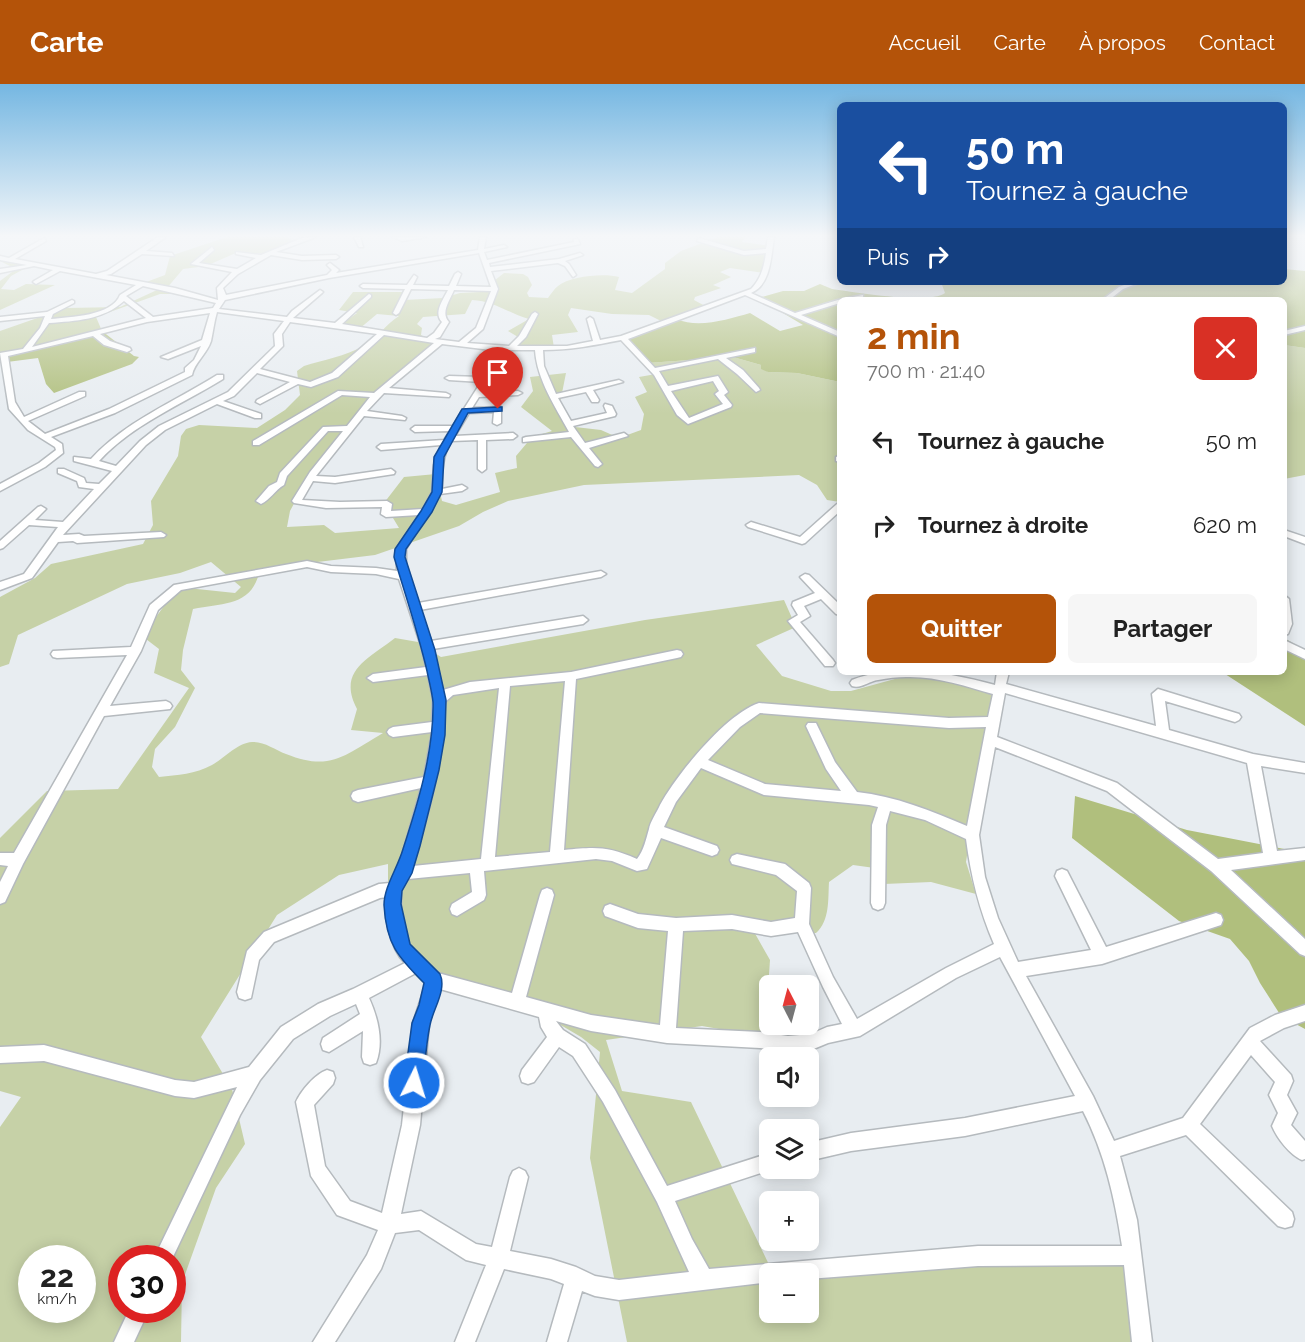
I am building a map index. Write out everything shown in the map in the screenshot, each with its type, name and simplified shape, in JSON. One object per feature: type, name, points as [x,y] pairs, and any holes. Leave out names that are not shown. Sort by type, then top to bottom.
[{"type":"street","points":[[0,319],[93,316],[116,306],[122,296],[153,320]]},
{"type":"street","points":[[202,296],[222,300],[236,296]]},
{"type":"street","points":[[221,296],[222,300]]},
{"type":"street","points":[[0,586],[28,576],[65,525],[154,434],[218,402],[256,370],[279,346],[278,334],[294,312],[315,296]]},
{"type":"street","points":[[337,325],[369,296]]},
{"type":"street","points":[[396,313],[405,296]]},
{"type":"street","points":[[428,340],[437,335],[446,322],[442,319],[441,312],[449,296]]},
{"type":"street","points":[[461,345],[479,329],[492,296]]},
{"type":"street","points":[[0,488],[42,465],[60,451],[60,446],[44,437],[15,414],[2,355],[183,313],[214,310],[337,325],[461,345],[496,348],[567,348],[623,338],[739,296]]},
{"type":"street","points":[[752,296],[837,334]]},
{"type":"street","points":[[857,297],[861,296]]},
{"type":"street","points":[[44,437],[112,411],[189,372],[189,368],[196,363],[207,341],[214,310],[222,300]]},
{"type":"street","points":[[25,351],[48,318],[72,302]]},
{"type":"street","points":[[795,315],[837,302]]},
{"type":"street","points":[[511,348],[522,337],[535,314]]},
{"type":"street","points":[[591,319],[598,344]]},
{"type":"street","points":[[1287,332],[1305,328]]},
{"type":"street","points":[[256,370],[311,386],[335,375],[381,333]]},
{"type":"street","points":[[95,334],[107,343],[127,350]]},
{"type":"street","points":[[623,338],[654,370],[688,422],[728,405],[719,394],[724,392],[715,378],[668,389]]},
{"type":"street","points":[[165,357],[207,341]]},
{"type":"street","points":[[426,512],[386,513],[387,504],[334,505],[298,502],[312,474],[360,413],[378,393],[440,342]]},
{"type":"street","points":[[496,348],[486,363],[486,379],[454,428],[438,465],[437,492],[400,549],[399,557],[404,576],[427,646],[440,700],[439,726],[429,781],[404,873],[394,889],[392,904],[403,950],[410,954],[416,965],[434,980],[591,1023],[667,1035],[760,1040],[788,1044],[811,1042],[827,1035],[854,1030],[951,973],[1003,948]]},
{"type":"street","points":[[539,349],[540,366],[554,397],[574,434],[598,464]]},
{"type":"street","points":[[654,370],[752,350]]},
{"type":"street","points":[[720,357],[740,372],[756,390]]},
{"type":"street","points":[[93,462],[104,448],[121,434],[220,377]]},
{"type":"street","points":[[449,378],[486,379]]},
{"type":"street","points":[[260,402],[297,381]]},
{"type":"street","points":[[554,397],[619,382]]},
{"type":"street","points":[[202,389],[231,393]]},
{"type":"street","points":[[588,389],[595,400]]},
{"type":"street","points":[[256,443],[341,393],[446,395]]},
{"type":"street","points":[[476,395],[518,393]]},
{"type":"street","points":[[23,420],[82,394]]},
{"type":"street","points":[[218,402],[258,416]]},
{"type":"street","points":[[570,424],[612,414],[609,406]]},
{"type":"street","points":[[465,411],[498,409],[496,423]]},
{"type":"street","points":[[360,413],[402,418]]},
{"type":"street","points":[[180,420],[196,423]]},
{"type":"street","points":[[261,501],[272,488],[281,483],[283,475],[326,429],[350,428]]},
{"type":"street","points":[[416,429],[454,428]]},
{"type":"street","points":[[526,440],[574,434]]},
{"type":"street","points":[[381,447],[513,436]]},
{"type":"street","points":[[585,447],[624,436]]},
{"type":"street","points":[[482,438],[482,469]]},
{"type":"street","points":[[77,459],[118,470]]},
{"type":"street","points":[[61,471],[81,480],[82,485],[101,487]]},
{"type":"street","points":[[312,478],[334,480],[391,472]]},
{"type":"street","points":[[0,476],[13,482]]},
{"type":"street","points":[[437,492],[462,488]]},
{"type":"street","points":[[0,546],[41,508]]},
{"type":"street","points":[[751,525],[802,541],[837,509]]},
{"type":"street","points":[[28,522],[65,525]]},
{"type":"street","points":[[1287,534],[1303,538]]},
{"type":"street","points":[[54,539],[161,536]]},
{"type":"street","points":[[0,897],[99,712],[135,651],[154,608],[178,587],[307,564],[331,569],[376,571],[404,576]]},
{"type":"street","points":[[415,607],[602,574]]},
{"type":"street","points":[[805,577],[837,608]]},
{"type":"street","points":[[823,594],[797,605],[805,616],[793,621],[829,663]]},
{"type":"street","points":[[427,646],[583,620]]},
{"type":"street","points":[[1287,646],[1305,656]]},
{"type":"street","points":[[57,654],[135,651]]},
{"type":"street","points":[[440,700],[449,691],[458,688],[571,676],[677,654]]},
{"type":"street","points":[[374,678],[433,670]]},
{"type":"street","points":[[856,683],[878,675]]},
{"type":"street","points":[[944,675],[1001,683],[1253,759],[1305,768]]},
{"type":"street","points":[[556,857],[571,676]]},
{"type":"street","points":[[457,909],[479,895],[505,682]]},
{"type":"street","points":[[1001,683],[972,835],[974,862],[983,902],[1003,948],[1087,1102],[1109,1151],[1125,1205],[1142,1342]]},
{"type":"street","points":[[1163,733],[1158,694],[1235,717]]},
{"type":"street","points":[[99,712],[166,706]]},
{"type":"street","points":[[404,873],[596,854],[612,855],[628,862],[642,864],[666,806],[699,762],[745,715],[759,708],[949,723],[992,722]]},
{"type":"street","points":[[393,732],[439,726]]},
{"type":"street","points":[[812,726],[830,765],[852,796]]},
{"type":"street","points":[[990,740],[1112,787],[1216,866],[1305,949]]},
{"type":"street","points":[[1253,759],[1271,857]]},
{"type":"street","points":[[699,762],[764,789],[852,796],[927,815],[972,835]]},
{"type":"street","points":[[358,796],[429,781]]},
{"type":"street","points":[[878,903],[879,825],[886,804]]},
{"type":"street","points":[[655,830],[712,850]]},
{"type":"street","points":[[1216,866],[1305,854]]},
{"type":"street","points":[[0,859],[18,860]]},
{"type":"street","points":[[737,860],[780,869],[804,888],[802,924],[828,982],[854,1030]]},
{"type":"street","points":[[1062,876],[1102,956]]},
{"type":"street","points":[[245,992],[252,956],[269,937],[379,891],[394,889]]},
{"type":"street","points":[[517,1002],[547,895]]},
{"type":"street","points":[[610,911],[638,921],[676,925],[732,922],[771,929],[802,924]]},
{"type":"street","points":[[1015,970],[1102,956],[1216,920]]},
{"type":"street","points":[[667,1035],[676,925]]},
{"type":"street","points":[[169,1245],[234,1109],[254,1074],[287,1033],[324,1010],[359,995],[416,965]]},
{"type":"street","points":[[323,1342],[374,1262],[388,1225],[411,1125],[421,1023],[434,980]]},
{"type":"street","points":[[359,995],[367,1008],[369,1017],[372,1036],[370,1057]]},
{"type":"street","points":[[545,1010],[549,1027],[557,1036],[579,1050],[609,1096],[663,1196],[685,1246],[704,1280]]},
{"type":"street","points":[[1109,1151],[1189,1125],[1256,1034],[1281,1021],[1305,1013]]},
{"type":"street","points":[[329,1044],[369,1017]]},
{"type":"street","points":[[528,1076],[557,1036]]},
{"type":"street","points":[[1250,1041],[1285,1081],[1277,1095],[1288,1113],[1281,1126],[1302,1151]]},
{"type":"street","points":[[0,1055],[45,1053],[175,1088],[194,1090],[254,1074]]},
{"type":"street","points":[[327,1078],[305,1102],[317,1170],[344,1208],[388,1225],[422,1220],[473,1253],[550,1269],[595,1286],[619,1290],[704,1280],[978,1256],[1132,1255]]},
{"type":"street","points":[[819,1149],[851,1142],[965,1127],[1087,1102]]},
{"type":"street","points":[[1189,1125],[1285,1219]]},
{"type":"street","points":[[663,1196],[759,1165]]},
{"type":"street","points":[[465,1342],[498,1260],[519,1177]]},
{"type":"street","points":[[557,1342],[576,1277]]},
{"type":"street","points":[[124,1342],[133,1323]]},
{"type":"green space","points":[[0,296],[31,296],[0,310]]},
{"type":"green space","points":[[145,296],[155,296],[96,317],[102,331],[21,352],[0,355],[0,331],[66,308],[120,307]]},
{"type":"green space","points":[[350,296],[406,296],[404,300],[451,296],[699,296],[694,300],[707,307],[665,323],[649,315],[612,314],[571,308],[568,315],[578,332],[552,335],[554,348],[511,348],[518,337],[508,331],[529,319],[480,301],[472,300],[465,314],[423,317],[417,324],[422,328],[421,335],[430,340],[442,342],[402,369],[329,455],[319,460],[290,511],[287,527],[324,525],[335,533],[399,528],[384,503],[404,477],[436,474],[442,501],[456,505],[500,492],[495,473],[517,468],[516,456],[532,437],[552,431],[521,407],[533,391],[530,377],[566,373],[560,403],[575,427],[601,430],[619,438],[641,430],[644,414],[635,397],[647,392],[639,377],[656,374],[647,363],[733,357],[761,365],[768,372],[797,373],[837,381],[837,502],[827,500],[817,485],[799,475],[584,485],[508,501],[459,526],[375,555],[260,569],[251,590],[236,601],[193,609],[183,650],[181,670],[195,688],[175,727],[155,749],[152,767],[159,777],[193,772],[212,765],[236,748],[252,742],[265,744],[302,759],[315,761],[326,761],[347,754],[383,733],[351,730],[357,709],[351,685],[358,667],[395,638],[418,642],[441,657],[645,620],[784,600],[796,627],[756,645],[782,676],[831,691],[851,691],[909,675],[997,687],[985,722],[987,729],[966,862],[976,894],[931,882],[884,884],[882,869],[853,865],[829,882],[826,916],[816,933],[753,930],[770,960],[769,975],[759,975],[760,1035],[759,1036],[702,1026],[606,1040],[622,1091],[691,1102],[759,1244],[759,1251],[762,1251],[768,1263],[759,1263],[759,1323],[819,1323],[819,1276],[831,1269],[1132,1255],[1142,1342],[627,1342],[590,1158],[600,1052],[581,1037],[542,1014],[422,982],[407,967],[388,931],[388,864],[339,875],[277,915],[201,1037],[232,1089],[245,1144],[216,1188],[186,1272],[186,1245],[108,1245],[108,1323],[181,1323],[181,1342],[0,1342],[0,1127],[21,1097],[0,1091],[0,838],[47,791],[118,789],[189,688],[154,673],[159,649],[142,636],[178,587],[235,593],[241,587],[211,562],[180,573],[127,584],[18,635],[9,664],[0,667],[0,597],[35,578],[51,564],[143,544],[153,525],[151,501],[178,456],[181,436],[186,429],[199,425],[257,428],[285,410],[300,395],[297,371],[304,366],[363,346],[399,316],[377,314],[359,329],[339,326],[357,313],[339,310]]},
{"type":"green space","points":[[766,296],[891,297],[837,297],[837,381],[797,373],[768,372],[761,369],[761,365],[733,357],[647,363],[623,338],[677,319],[704,323],[750,313],[780,331],[803,325],[758,298]]},
{"type":"green space","points":[[1305,296],[1305,348],[1287,345],[1287,297],[930,297]]},
{"type":"green space","points":[[102,331],[134,356],[139,357],[132,364],[54,393],[46,384],[38,358],[7,362],[3,355]]},
{"type":"green space","points":[[1287,345],[1305,348],[1305,475],[1287,478]]},
{"type":"green space","points":[[1287,640],[1305,650],[1305,726],[1227,675],[1287,675]]},
{"type":"green space","points":[[1075,796],[1187,830],[1305,853],[1305,1029],[1281,1016],[1249,961],[1230,939],[1179,921],[1072,838]]},
{"type":"route","points":[[414,1083],[421,1023],[434,980],[416,965],[410,954],[403,950],[392,904],[394,889],[404,873],[432,770],[438,735],[440,700],[429,650],[399,557],[400,549],[437,492],[439,457],[465,411],[498,409]]}]
